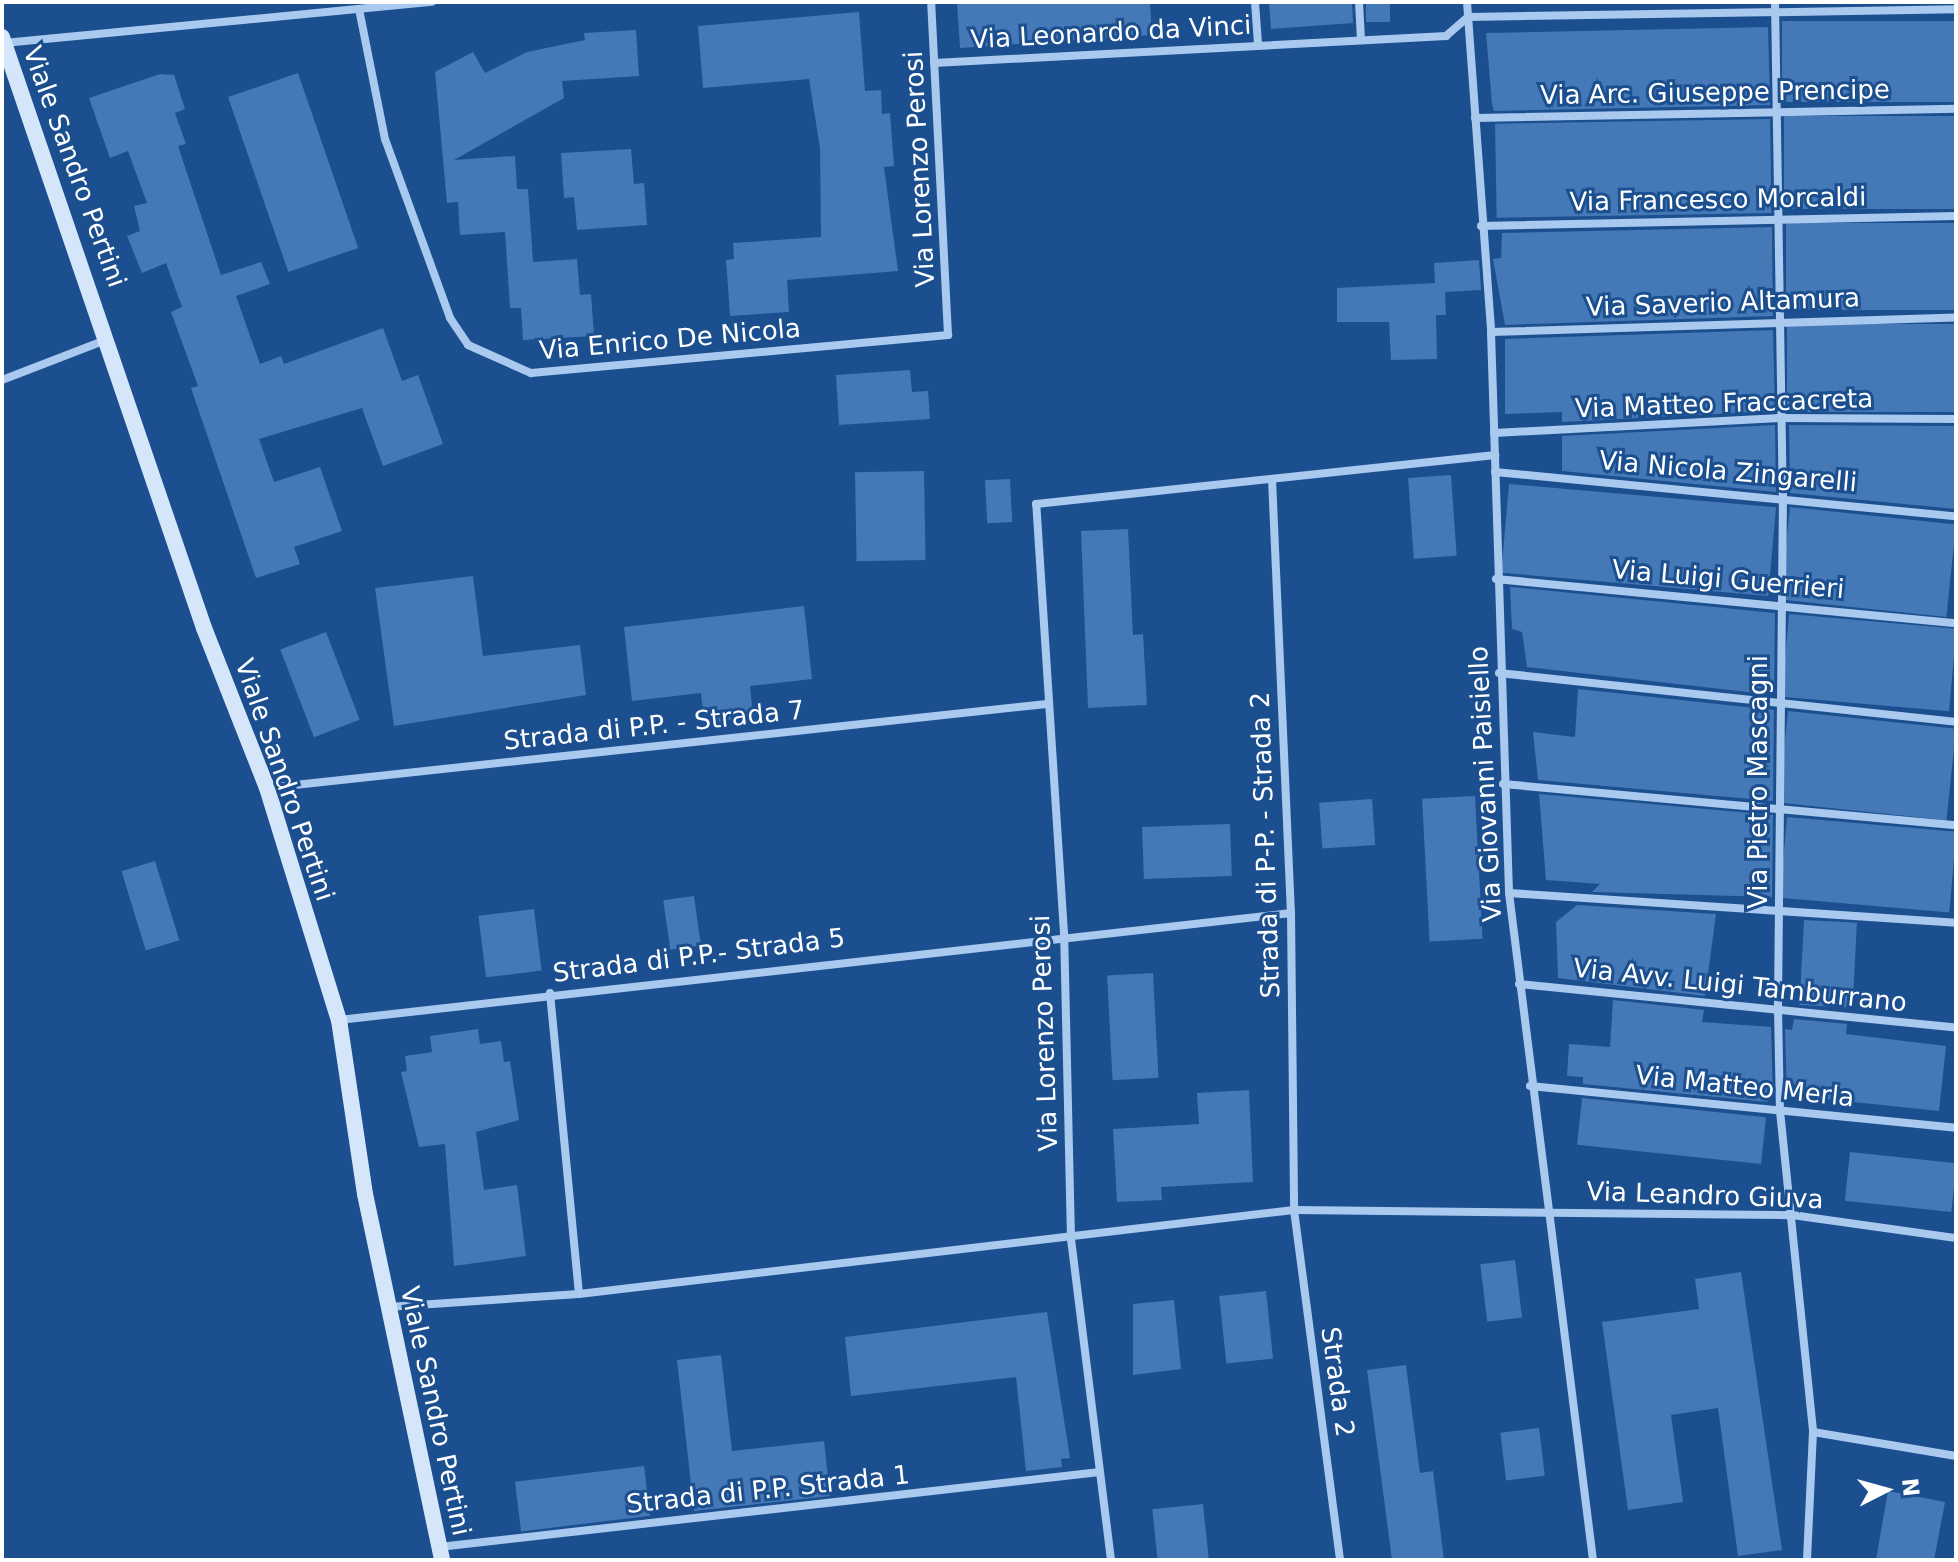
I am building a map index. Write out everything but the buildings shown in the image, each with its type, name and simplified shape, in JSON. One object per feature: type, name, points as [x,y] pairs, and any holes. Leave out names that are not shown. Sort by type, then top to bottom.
[{"type":"street","points":[[3,40],[432,2]]},
{"type":"street","name":"Via Lorenzo Perosi","points":[[931,2],[948,335]]},
{"type":"street","points":[[1255,2],[1258,44]]},
{"type":"street","points":[[1359,2],[1361,40]]},
{"type":"street","name":"Via Giovanni Paisiello","points":[[1467,2],[1491,332],[1499,673],[1509,893],[1530,1086],[1593,1560]]},
{"type":"street","name":"Via Pietro Mascagni","points":[[1775,2],[1783,494],[1776,809],[1780,1111],[1813,1432],[1807,1560]]},
{"type":"street","name":"Via Enrico De Nicola","points":[[359,9],[385,139],[450,318],[468,345],[498,362],[531,373],[948,335]]},
{"type":"street","name":"Via Leonardo da Vinci","points":[[934,63],[1446,36],[1468,17],[1956,9]]},
{"type":"street","name":"Viale Sandro Pertini","points":[[3,40],[109,339],[204,628],[267,788],[339,1020],[388,1307],[441,1554]]},
{"type":"street","name":"Via Arc. Giuseppe Prencipe","points":[[1475,118],[1956,109]]},
{"type":"street","name":"Via Francesco Morcaldi","points":[[1481,226],[1780,217],[1956,216]]},
{"type":"street","name":"Via Saverio Altamura","points":[[1491,332],[1782,318],[1956,317]]},
{"type":"street","points":[[2,380],[109,339]]},
{"type":"street","name":"Via Matteo Fraccacreta","points":[[1494,433],[1780,418],[1956,419]]},
{"type":"street","points":[[1272,479],[1495,455]]},
{"type":"street","name":"Via Nicola Zingarelli","points":[[1495,472],[1783,494],[1956,516]]},
{"type":"street","name":"Via Lorenzo Perosi","points":[[1111,1560],[1071,1238],[1064,933],[1046,704],[1036,504],[1272,479]]},
{"type":"street","name":"Strada di P-P. - Strada 2","points":[[1272,479],[1291,913],[1294,1210]]},
{"type":"street","name":"Via Luigi Guerrieri","points":[[1496,579],[1782,603],[1956,623]]},
{"type":"street","points":[[1499,673],[1956,722]]},
{"type":"street","name":"Strada di P.P. - Strada 7","points":[[267,788],[1046,704]]},
{"type":"street","points":[[1503,784],[1956,825]]},
{"type":"street","points":[[1509,893],[1779,906],[1956,923]]},
{"type":"street","name":"Strada di P.P.- Strada 5","points":[[339,1020],[1064,933],[1291,913]]},
{"type":"street","name":"Via Avv. Luigi Tamburrano","points":[[1519,984],[1956,1028]]},
{"type":"street","points":[[550,993],[579,1294]]},
{"type":"street","name":"Via Matteo Merla","points":[[1530,1086],[1956,1128]]},
{"type":"street","name":"Via Leandro Giuva","points":[[388,1307],[579,1294],[1294,1210],[1792,1215],[1956,1238]]},
{"type":"street","name":"Strada 2","points":[[1294,1210],[1340,1560]]},
{"type":"street","points":[[1813,1432],[1956,1456]]},
{"type":"street","name":"Strada di P.P. Strada 1","points":[[441,1554],[1100,1472]]}]
